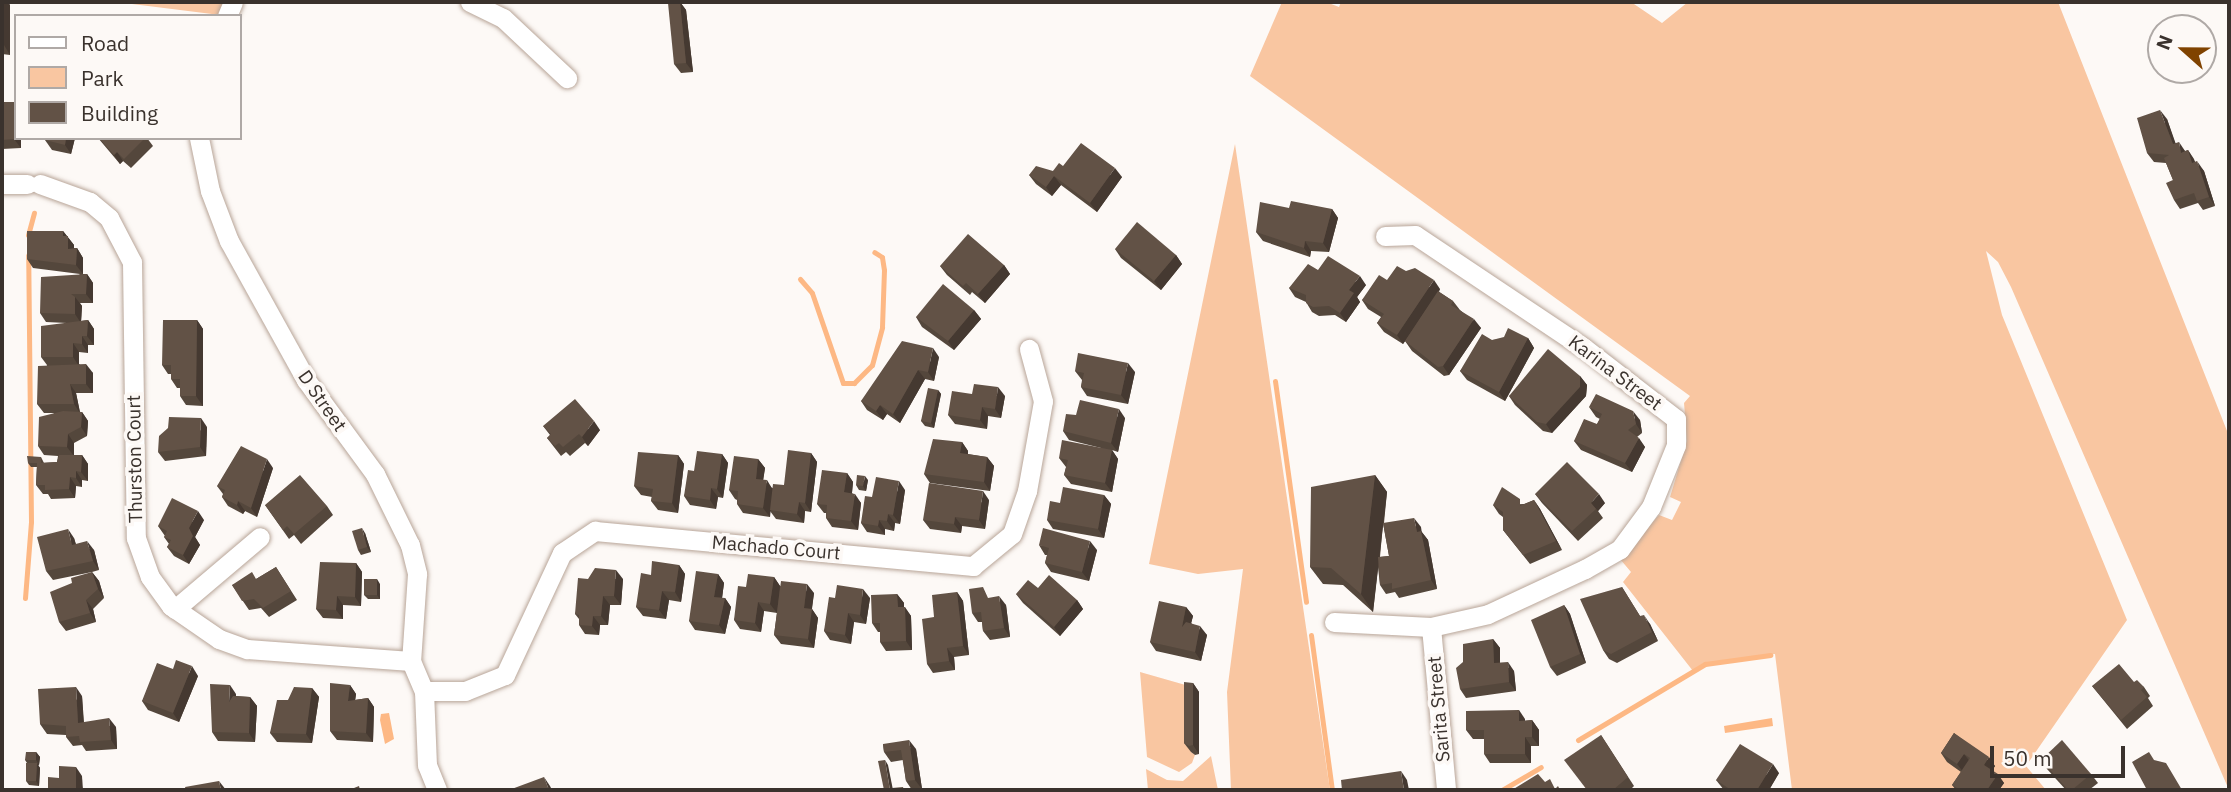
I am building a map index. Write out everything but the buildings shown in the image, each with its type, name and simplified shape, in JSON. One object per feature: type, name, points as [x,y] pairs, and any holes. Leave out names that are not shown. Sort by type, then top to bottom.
[{"type":"street","points":[[470,2],[503,18],[567,78]]},
{"type":"street","name":"D Street","points":[[199,140],[211,191],[229,241],[306,380],[375,474],[401,520],[417,574],[411,661]]},
{"type":"street","name":"Thurston Court","points":[[2,184],[34,184],[90,202],[109,218],[132,262],[136,538],[150,577],[175,610],[219,639],[247,649],[411,661]]},
{"type":"street","name":"Karina Street","points":[[1334,622],[1431,627],[1488,614],[1620,548],[1651,507],[1676,445],[1676,419],[1584,348],[1415,235],[1385,236]]},
{"type":"street","name":"Machado Court","points":[[425,691],[466,691],[505,675],[562,553],[595,531],[973,566],[1012,534],[1027,491],[1043,401],[1029,349]]},
{"type":"street","points":[[175,610],[260,537]]},
{"type":"street","name":"Sarita Street","points":[[1431,627],[1446,790]]},
{"type":"street","points":[[411,661],[425,691],[426,765],[437,790]]},
{"type":"green space","points":[[116,2],[225,2],[220,14]]},
{"type":"green space","points":[[1282,2],[1326,2],[1339,7],[1341,2],[1631,2],[1662,23],[1688,2],[2058,2],[2229,436],[2229,790],[2011,287],[1998,262],[1986,251],[2002,315],[2127,620],[2026,766],[2046,790],[1792,790],[1775,654],[1705,664],[1693,671],[1623,582],[1631,572],[1620,559],[1659,515],[1672,520],[1681,502],[1670,497],[1687,441],[1684,403],[1690,396],[1250,76]]},
{"type":"green space","points":[[1235,144],[1330,790],[1231,790],[1227,692],[1243,569],[1198,574],[1149,564]]},
{"type":"green space","points":[[1140,672],[1189,686],[1191,752],[1195,755],[1192,763],[1179,772],[1147,757]]},
{"type":"green space","points":[[1211,756],[1218,790],[1148,790],[1146,769],[1167,780],[1183,781]]},
{"type":"shaded area","points":[[389,713],[394,739],[385,744],[380,720],[381,714]]},
{"type":"shaded area","points":[[1772,718],[1773,726],[1725,733],[1724,726]]},
{"type":"waterway","points":[[28,235],[34,213]]},
{"type":"waterway","points":[[800,279],[812,293],[843,383],[854,383],[872,365],[882,327],[884,270],[882,257],[874,252]]},
{"type":"waterway","points":[[25,598],[31,522],[28,255]]},
{"type":"waterway","points":[[1275,381],[1306,602]]},
{"type":"waterway","points":[[1311,635],[1332,790]]},
{"type":"waterway","points":[[1578,740],[1705,664],[1770,655]]},
{"type":"waterway","points":[[1502,790],[1541,767]]}]
